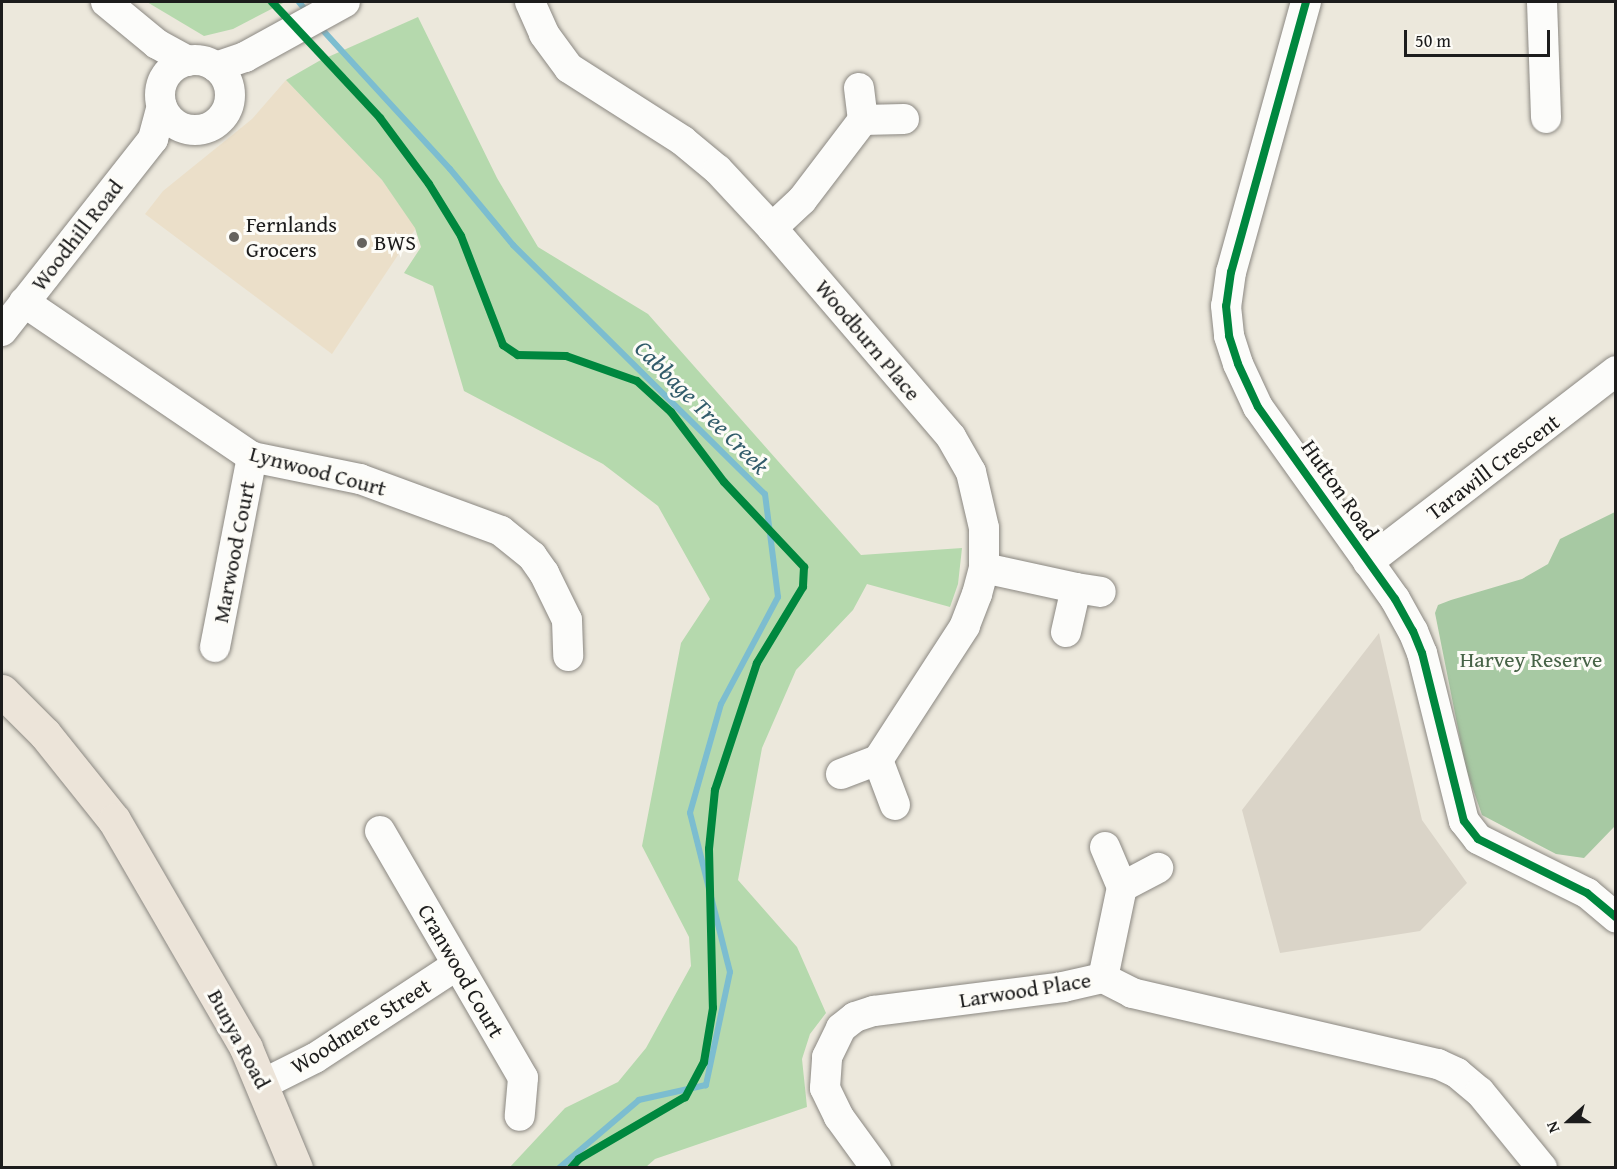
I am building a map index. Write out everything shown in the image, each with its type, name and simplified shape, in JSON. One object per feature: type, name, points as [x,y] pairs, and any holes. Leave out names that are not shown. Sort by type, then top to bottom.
[{"type":"main road","name":"Bunya Road","points":[[2,691],[45,734],[114,820],[168,916],[231,1020],[263,1084],[296,1167]]},
{"type":"main road","name":"Bunya Road","points":[[2,723],[54,778],[168,916]]},
{"type":"street","points":[[106,2],[157,44],[199,71],[229,102],[220,120],[204,129],[164,124],[161,84],[199,71],[245,57],[334,7]]},
{"type":"street","name":"Woodburn Place","points":[[530,2],[544,34],[569,68],[683,141],[718,170],[772,228],[951,437],[971,472],[984,528],[984,568],[965,626],[878,760]]},
{"type":"street","name":"Hutton Road","points":[[1306,2],[1231,272],[1226,306],[1229,336],[1258,407],[1395,599],[1422,653],[1464,821],[1478,839],[1587,893],[1616,917]]},
{"type":"street","points":[[1542,2],[1546,118]]},
{"type":"street","points":[[772,228],[802,200],[863,120],[859,88]]},
{"type":"street","points":[[863,120],[904,119]]},
{"type":"street","name":"Woodhill Road","points":[[2,331],[164,124]]},
{"type":"street","name":"Lynwood Court","points":[[24,302],[252,457],[360,479],[501,531],[532,556],[544,573],[567,620],[568,656]]},
{"type":"street","name":"Tarawill Crescent","points":[[1368,562],[1616,371]]},
{"type":"street","name":"Marwood Court","points":[[215,647],[252,457]]},
{"type":"street","points":[[984,568],[1088,590],[1066,632]]},
{"type":"street","points":[[841,774],[878,760],[895,805]]},
{"type":"street","name":"Cranwood Court","points":[[380,831],[523,1078],[519,1116]]},
{"type":"street","points":[[1103,978],[1122,887],[1105,847]]},
{"type":"street","points":[[1122,887],[1158,868]]},
{"type":"street","name":"Woodmere Street","points":[[263,1084],[315,1058],[458,965]]},
{"type":"street","name":"Larwood Place","points":[[876,1167],[839,1117],[825,1088],[827,1057],[841,1029],[855,1017],[874,1011],[1063,987],[1103,978],[1132,993],[1438,1064],[1457,1073],[1480,1092],[1511,1133],[1542,1167]]},
{"type":"street","name":"Larwood Place","points":[[1511,1133],[1523,1167]]},
{"type":"shaded area","points":[[286,80],[382,180],[416,228],[332,354],[145,214],[163,191],[252,119]]},
{"type":"shaded area","points":[[1379,633],[1422,820],[1467,883],[1420,931],[1280,953],[1242,810]]},
{"type":"green space","points":[[147,2],[285,2],[233,29],[204,36]]},
{"type":"green space","points":[[418,17],[497,178],[538,247],[648,314],[861,555],[962,548],[958,584],[950,607],[867,584],[853,610],[796,670],[762,748],[738,880],[797,947],[826,1013],[810,1034],[802,1059],[807,1107],[655,1159],[646,1167],[510,1167],[565,1108],[618,1082],[646,1048],[691,966],[689,937],[642,846],[681,643],[710,599],[658,506],[603,464],[464,391],[433,286],[404,273],[421,247],[415,228],[382,180],[286,80],[319,61]]},
{"type":"green space","name":"Harvey Reserve","points":[[1615,512],[1615,826],[1584,858],[1556,854],[1482,815],[1466,769],[1435,613],[1438,605],[1522,579],[1548,564],[1560,539]]},
{"type":"waterway","name":"Cabbage Tree Creek","points":[[299,2],[307,12]]},
{"type":"waterway","name":"Cabbage Tree Creek","points":[[318,25],[450,169],[513,245],[765,494],[778,597],[721,704],[690,813],[730,972],[706,1085],[639,1100],[559,1168]]},
{"type":"cycle path","points":[[272,2],[380,118],[429,184],[461,236],[503,345],[518,355],[566,356],[637,381],[671,412],[724,482],[804,567],[803,587],[757,663],[715,790],[709,849],[713,1008],[704,1062],[685,1097],[579,1159],[571,1168]]},
{"type":"cycle path","points":[[1306,2],[1231,272],[1226,306],[1229,336],[1238,364],[1258,407],[1395,599],[1413,631],[1422,653],[1464,821],[1478,839],[1587,893],[1616,917]]},
{"type":"place","name":"Fernlands Grocers","points":[[234,237]]},
{"type":"place","name":"BWS","points":[[362,243]]}]
